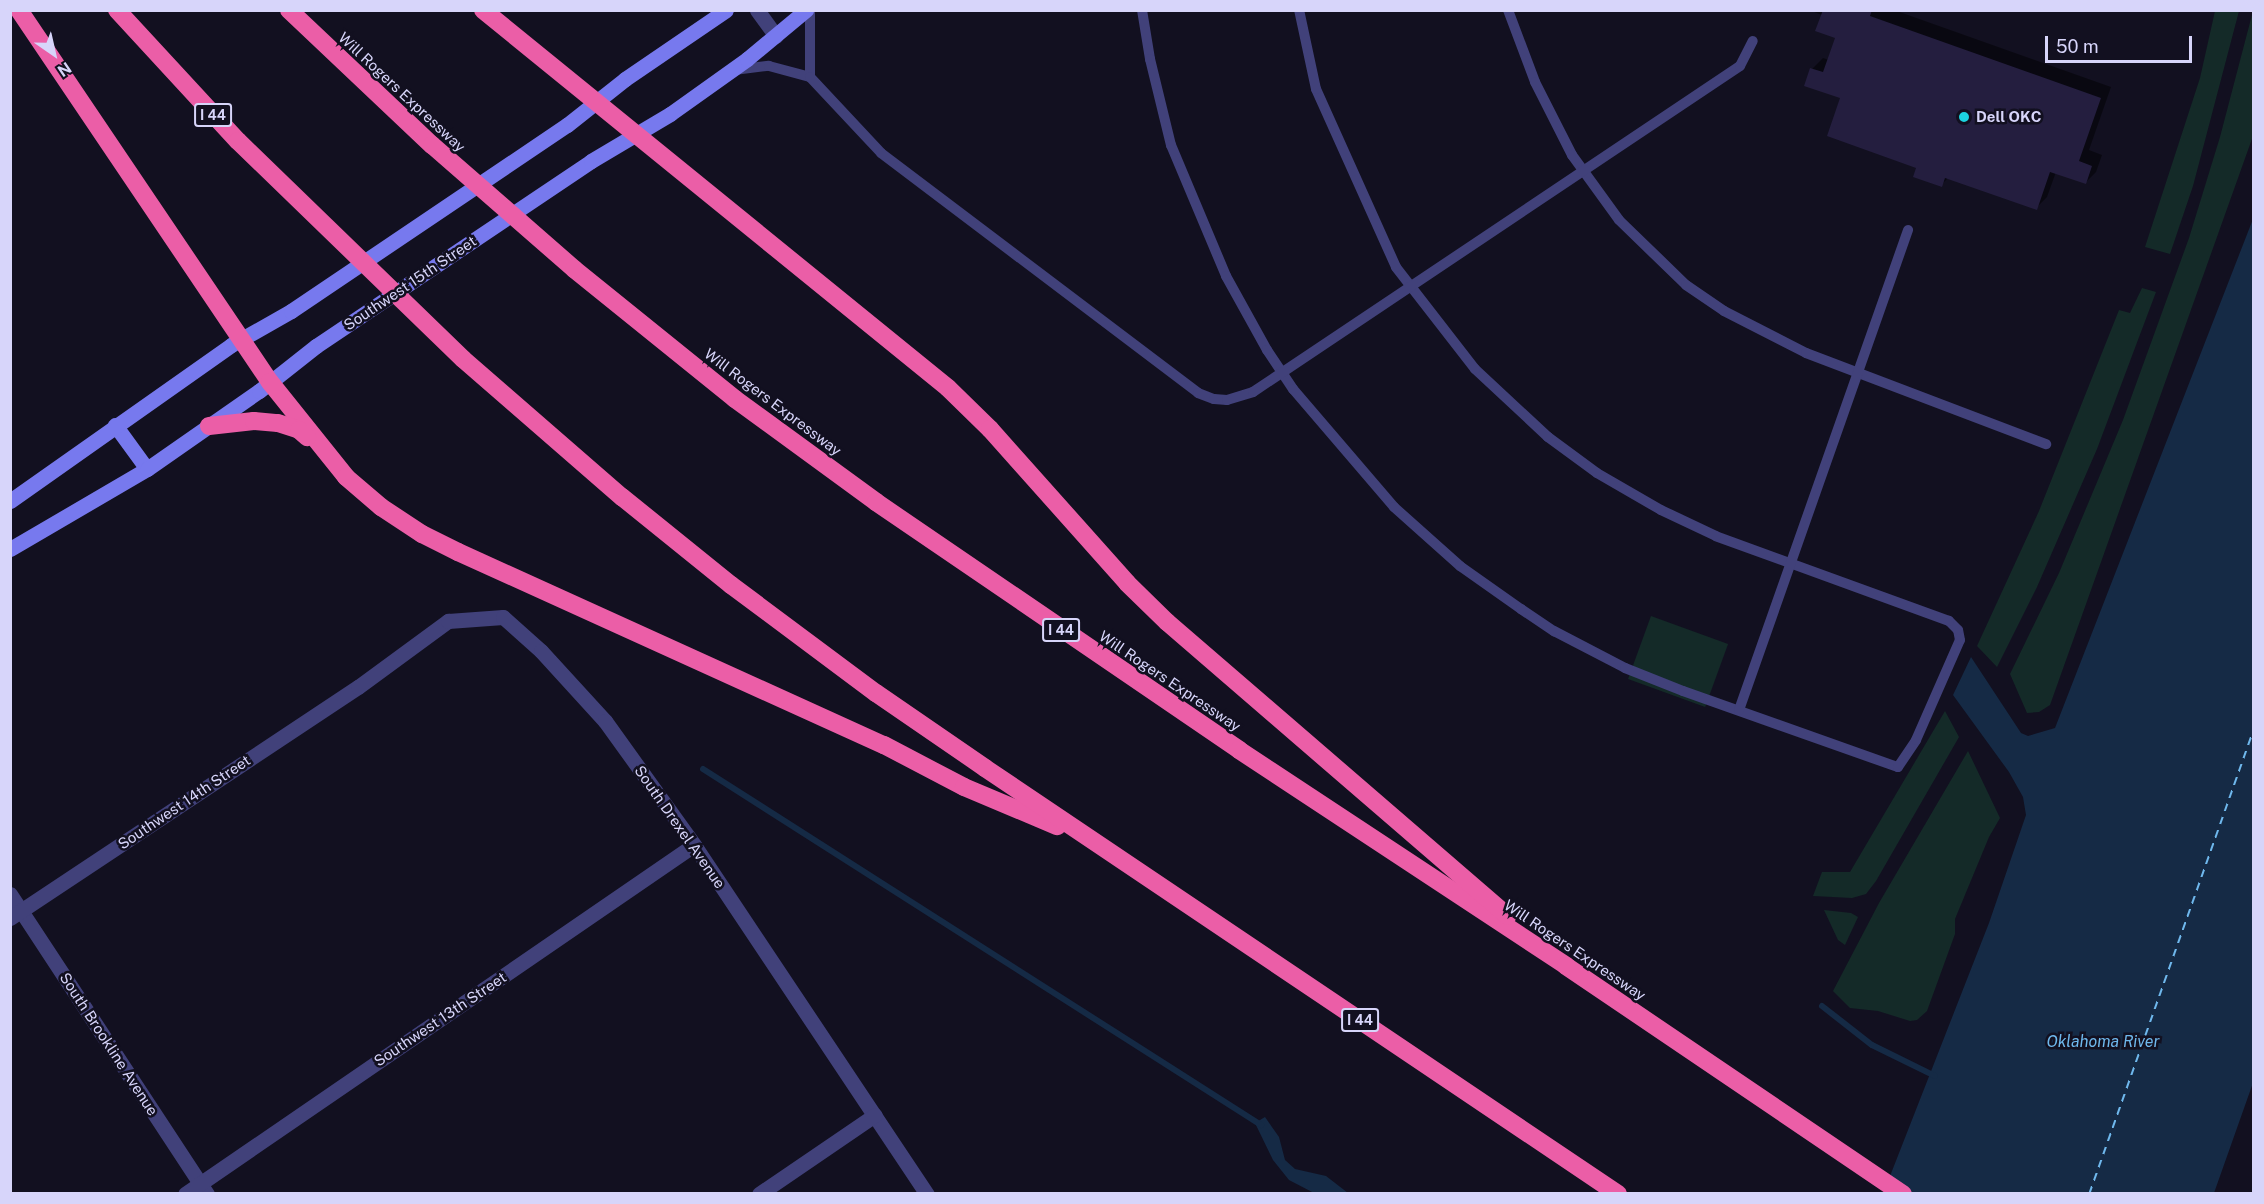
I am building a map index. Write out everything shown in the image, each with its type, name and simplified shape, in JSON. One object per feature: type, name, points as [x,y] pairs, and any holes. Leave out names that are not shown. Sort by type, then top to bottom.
[{"type":"highway","points":[[19,10],[270,382],[316,443],[346,477],[381,507],[431,538],[884,745],[964,787],[1097,843]]},
{"type":"highway","name":"I 44","points":[[117,10],[238,141],[312,215],[464,359],[622,497],[740,592],[876,693],[1618,1194]]},
{"type":"highway","name":"Will Rogers Expressway","points":[[289,10],[432,145],[574,269],[735,399],[876,502],[1229,743],[1566,966],[1903,1194]]},
{"type":"highway","points":[[483,10],[948,388],[990,429],[1090,544],[1167,622],[1566,966]]},
{"type":"highway","points":[[209,426],[254,421],[278,423],[299,430],[316,443]]},
{"type":"main road","points":[[10,501],[115,424],[240,339],[291,311],[567,124],[726,10]]},
{"type":"main road","name":"Southwest 15th Street","points":[[10,549],[147,469],[270,382],[326,339],[591,161],[731,71],[806,10]]},
{"type":"main road","points":[[115,424],[147,469]]},
{"type":"street","points":[[757,10],[776,36]]},
{"type":"street","name":"South Drexel Avenue","points":[[357,687],[448,621],[503,617],[541,651],[605,721],[694,845],[927,1194]]},
{"type":"street","name":"Southwest 14th Street","points":[[16,914],[357,687]]},
{"type":"street","name":"Southwest 13th Street","points":[[185,1194],[204,1188],[694,845]]},
{"type":"street","name":"South Brookline Avenue","points":[[10,894],[16,914],[204,1188]]},
{"type":"street","points":[[759,1194],[875,1115]]},
{"type":"lane","points":[[810,10],[810,76]]},
{"type":"lane","points":[[1142,10],[1150,59],[1171,145],[1226,276],[1282,373],[1322,424],[1394,507],[1431,542],[1468,571],[1554,631],[1625,668],[1898,767],[1916,740],[1960,640],[1958,630],[1949,621],[1716,536],[1597,473],[1548,437],[1475,369],[1396,267],[1316,89],[1299,10]]},
{"type":"lane","points":[[1508,10],[1535,82],[1583,171],[1619,220],[1686,285],[1724,311],[1806,353],[2046,444]]},
{"type":"lane","points":[[731,71],[769,66],[810,76],[881,153],[1198,393],[1214,399],[1243,396],[1282,373],[1740,66],[1752,41]]},
{"type":"lane","points":[[1738,710],[1908,230]]},
{"type":"green space","points":[[2215,11],[2239,11],[2193,186],[2170,254],[2145,247],[2200,78]]},
{"type":"green space","points":[[2253,11],[2253,136],[2050,705],[2039,712],[2027,713],[2010,674],[2059,573],[2123,420],[2189,238],[2220,137]]},
{"type":"green space","points":[[2142,288],[2156,292],[2097,449],[2037,587],[1997,667],[1977,646],[2039,511],[2119,310],[2130,313]]},
{"type":"green space","points":[[1651,616],[1728,644],[1705,707],[1628,679]]},
{"type":"green space","points":[[1945,711],[1959,737],[1876,881],[1866,894],[1852,898],[1813,896],[1822,872],[1850,872]]},
{"type":"green space","points":[[1968,751],[2000,818],[1989,837],[1955,919],[1955,934],[1927,1011],[1917,1020],[1910,1021],[1878,1011],[1850,1008],[1833,991],[1879,903]]},
{"type":"green space","points":[[1824,910],[1851,913],[1858,917],[1845,945],[1838,940]]},
{"type":"water","name":"Oklahoma River","points":[[2253,219],[2254,1080],[2214,1193],[1883,1194],[1989,923],[2026,815],[2023,797],[2009,772],[1953,695],[1971,657],[2021,733],[2028,736],[2055,728]]},
{"type":"water","points":[[1265,1117],[1279,1137],[1285,1160],[1295,1169],[1326,1176],[1348,1193],[1314,1193],[1289,1180],[1273,1160],[1255,1123]]},
{"type":"building","name":"Dell OKC","points":[[1823,10],[1872,10],[1870,16],[2101,98],[2079,161],[2092,166],[2086,184],[2050,172],[2037,210],[1945,178],[1942,187],[1913,177],[1916,168],[1827,136],[1840,98],[1804,86],[1810,68],[1823,72],[1835,38],[1815,31]]},
{"type":"waterway","points":[[703,769],[1261,1125]]},
{"type":"waterway","points":[[1822,1006],[1872,1045],[1935,1076]]},
{"type":"ferry route","points":[[2089,1194],[2254,728]]},
{"type":"place","name":"Dell OKC","points":[[1964,117]]}]
